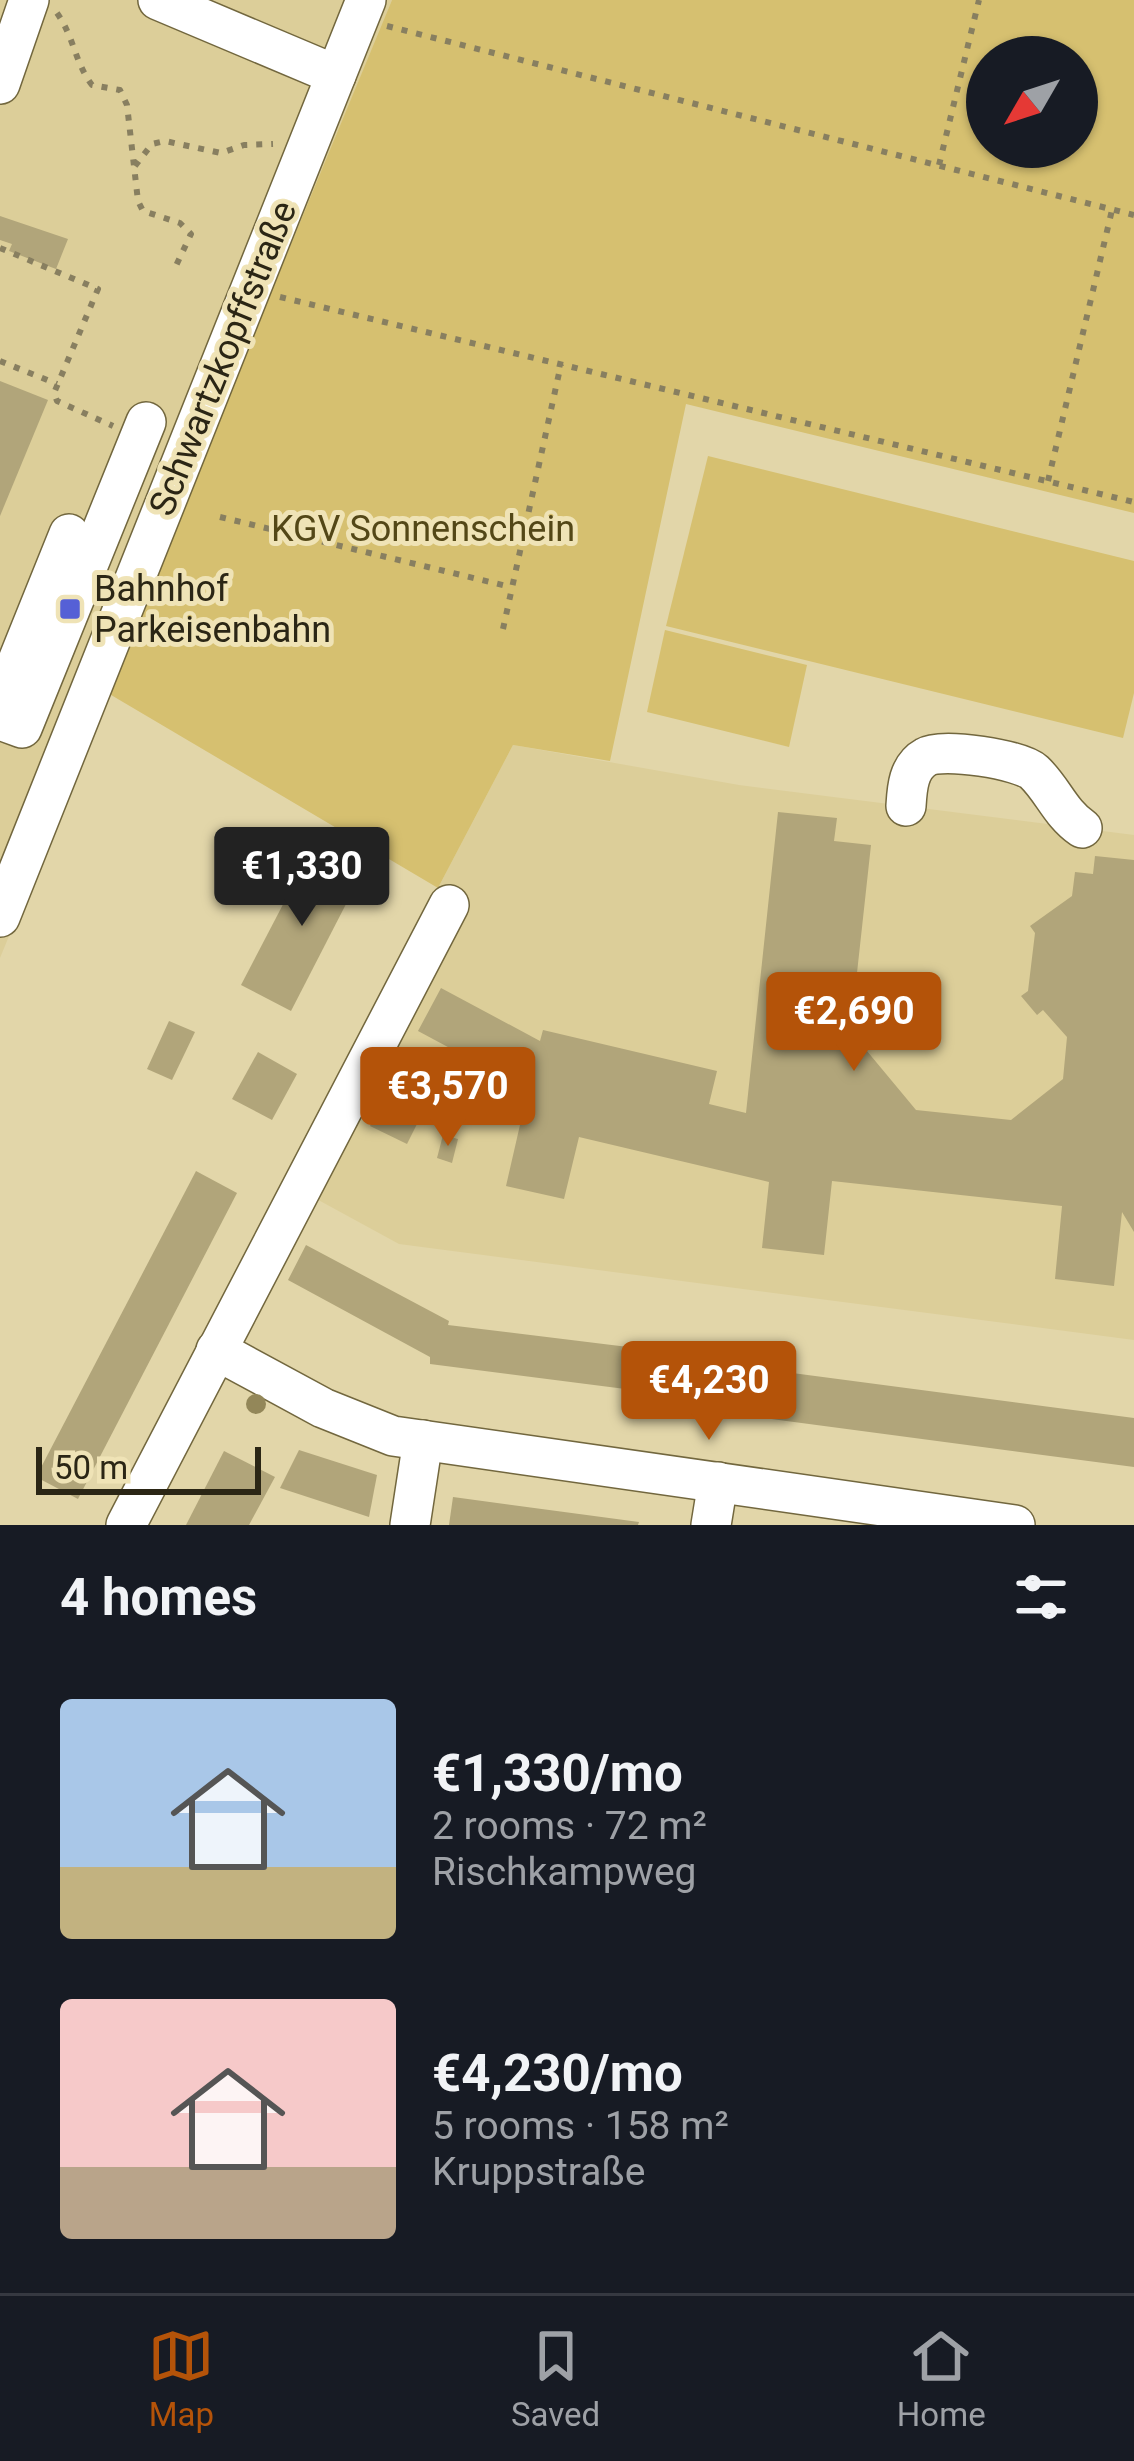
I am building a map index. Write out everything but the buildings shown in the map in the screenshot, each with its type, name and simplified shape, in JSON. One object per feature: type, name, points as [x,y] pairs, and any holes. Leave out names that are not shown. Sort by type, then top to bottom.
[{"type":"street","points":[[158,0],[336,75]]},
{"type":"street","points":[[0,84],[26,9]]},
{"type":"street","name":"Schwartzkopffstraße","points":[[0,917],[362,9]]},
{"type":"street","points":[[0,720],[22,728],[130,424]]},
{"type":"street","points":[[0,705],[69,534]]},
{"type":"street","points":[[906,806],[908,782],[926,757],[962,755],[1018,763],[1034,772],[1064,816],[1082,829]]},
{"type":"street","points":[[126,1525],[449,905]]},
{"type":"street","points":[[216,1350],[362,1425],[393,1436],[1013,1525]]},
{"type":"street","points":[[410,1525],[423,1440]]},
{"type":"street","points":[[712,1525],[718,1482]]},
{"type":"path","points":[[939,165],[980,0]]},
{"type":"path","points":[[26,9],[52,7],[69,30],[78,67],[92,86],[120,90],[128,105],[142,211],[180,223],[191,234],[173,272]]},
{"type":"path","points":[[362,9],[1134,215]]},
{"type":"path","points":[[135,166],[152,144],[165,141],[221,153],[271,143],[302,158]]},
{"type":"path","points":[[1048,481],[1112,209]]},
{"type":"path","points":[[0,248],[98,289],[54,393],[57,401],[130,424]]},
{"type":"path","points":[[250,286],[1134,502]]},
{"type":"path","points":[[0,361],[58,384]]},
{"type":"path","points":[[502,629],[561,364]]},
{"type":"path","points":[[220,517],[511,586]]},
{"type":"shaded area","points":[[0,0],[392,0],[0,958]]},
{"type":"shaded area","points":[[513,745],[739,785],[1134,835],[1134,1340],[399,1244],[300,1190],[449,905],[438,888]]},
{"type":"green space","name":"KGV Sonnenschein","points":[[392,0],[1134,0],[1134,513],[686,404],[610,761],[513,745],[438,888],[106,692]]},
{"type":"green space","points":[[708,456],[1134,561],[1134,693],[1123,738],[666,626]]},
{"type":"green space","points":[[665,630],[807,665],[789,747],[647,712]]},
{"type":"place","name":"Bahnhof Parkeisenbahn","points":[[70,609]]}]
